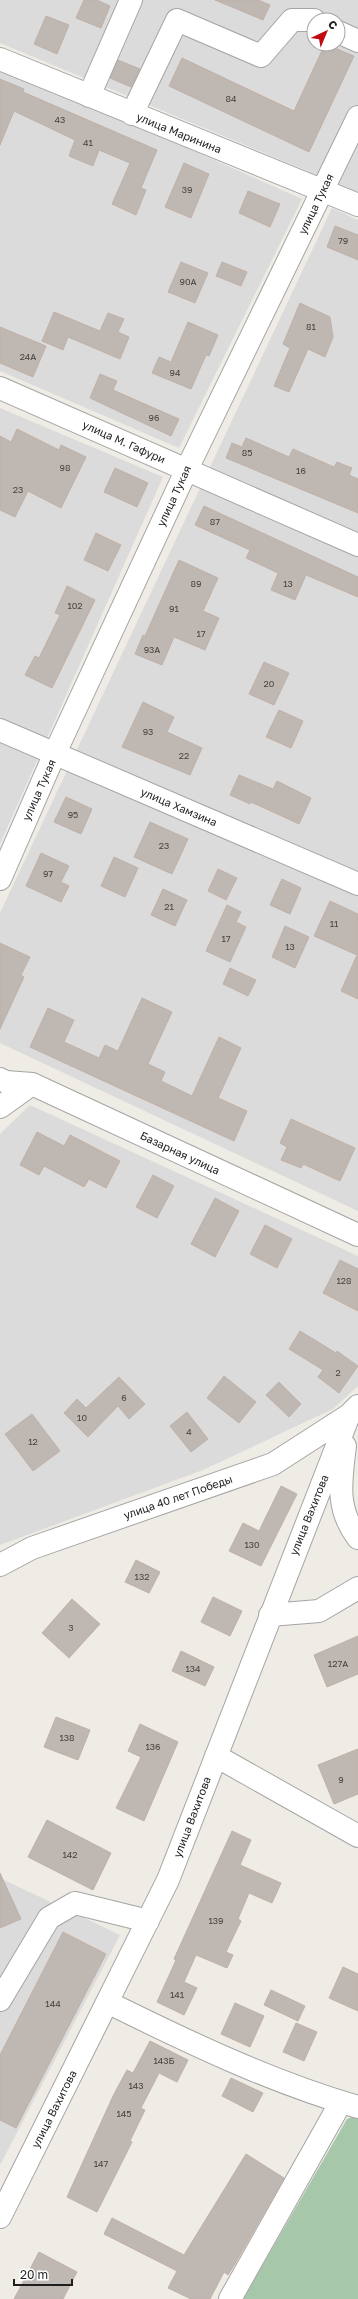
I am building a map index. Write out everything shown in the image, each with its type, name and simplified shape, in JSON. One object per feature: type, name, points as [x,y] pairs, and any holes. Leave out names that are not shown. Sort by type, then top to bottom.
[{"type":"street","points":[[89,96],[131,0]]},
{"type":"street","points":[[132,114],[178,20],[261,56],[292,20],[306,20]]},
{"type":"street","points":[[346,36],[358,41]]},
{"type":"street","name":"улица Маринина","points":[[0,59],[358,205]]},
{"type":"street","name":"улица Тукая","points":[[0,879],[55,753],[187,469],[358,117]]},
{"type":"street","name":"улица М. Гафури","points":[[0,388],[358,544]]},
{"type":"street","name":"улица Хамзина","points":[[0,730],[358,884]]},
{"type":"street","name":"Базарная улица","points":[[0,1079],[6,1082],[32,1084],[358,1235]]},
{"type":"street","points":[[0,1108],[32,1084]]},
{"type":"street","points":[[353,1410],[339,1491],[349,1526],[358,1538]]},
{"type":"street","name":"улица 40 лет Победы","points":[[0,1564],[32,1548],[273,1464],[353,1410]]},
{"type":"street","name":"улица Вахитова","points":[[0,2217],[168,1880],[270,1615],[353,1410]]},
{"type":"street","points":[[270,1615],[319,1611],[358,1588]]},
{"type":"street","points":[[216,1756],[358,1836]]},
{"type":"street","points":[[0,2000],[50,1918],[75,1903],[148,1920]]},
{"type":"street","points":[[107,2002],[192,2044],[291,2085],[349,2105],[230,2299]]},
{"type":"shaded area","points":[[0,0],[358,0],[358,192],[0,43]]},
{"type":"shaded area","points":[[0,65],[302,199],[179,448],[0,371]]},
{"type":"shaded area","points":[[332,208],[358,220],[358,1211],[0,1043],[0,913]]},
{"type":"shaded area","points":[[0,408],[163,477],[0,844]]},
{"type":"shaded area","points":[[30,1105],[358,1256],[358,1386],[333,1409],[203,1470],[0,1545],[0,1134]]},
{"type":"shaded area","points":[[0,1878],[120,1935],[0,2165]]},
{"type":"green space","points":[[358,2115],[358,2299],[243,2299],[347,2119]]},
{"type":"building","points":[[84,0],[97,0],[110,6],[101,28],[76,18]]},
{"type":"building","points":[[215,0],[258,0],[270,5],[263,20]]},
{"type":"building","points":[[46,16],[69,25],[57,54],[34,44]]},
{"type":"building","points":[[321,52],[344,52],[354,56],[309,152],[169,86],[182,58],[294,111]]},
{"type":"building","points":[[118,60],[140,69],[131,87],[110,78]]},
{"type":"building","points":[[0,79],[24,89],[23,92],[157,150],[141,188],[146,190],[136,215],[112,204],[130,163],[99,150],[93,166],[69,156],[75,140],[14,111],[0,145]]},
{"type":"building","points":[[184,163],[209,174],[191,218],[165,207]]},
{"type":"building","points":[[248,191],[280,204],[270,227],[239,213]]},
{"type":"building","points":[[335,226],[358,235],[358,260],[327,247]]},
{"type":"building","points":[[181,262],[208,273],[195,303],[168,292]]},
{"type":"building","points":[[222,262],[247,272],[241,286],[216,276]]},
{"type":"building","points":[[300,303],[330,317],[333,337],[325,357],[308,349],[289,392],[274,386],[290,348],[283,344]]},
{"type":"building","points":[[54,312],[100,331],[108,313],[124,319],[118,332],[129,337],[120,359],[68,337],[63,350],[42,341]]},
{"type":"building","points":[[188,322],[218,335],[209,356],[206,355],[191,389],[152,373],[159,357],[171,362]]},
{"type":"building","points":[[0,327],[46,346],[33,377],[0,363]]},
{"type":"building","points":[[100,374],[117,381],[113,390],[179,419],[171,436],[90,398]]},
{"type":"building","points":[[17,429],[59,450],[61,445],[86,457],[61,508],[28,491],[15,517],[0,510],[0,436],[11,442]]},
{"type":"building","points":[[246,438],[289,457],[293,449],[334,467],[337,462],[352,468],[349,475],[358,479],[358,513],[226,458],[232,443],[242,447]]},
{"type":"building","points":[[115,468],[148,483],[137,507],[104,492]]},
{"type":"building","points":[[204,506],[358,577],[358,597],[306,575],[295,600],[271,590],[278,573],[246,558],[250,550],[195,525]]},
{"type":"building","points":[[96,533],[121,545],[108,571],[84,560]]},
{"type":"building","points":[[179,560],[218,578],[203,611],[219,618],[205,650],[174,637],[162,665],[135,654],[143,635],[145,636]]},
{"type":"building","points":[[67,586],[95,600],[52,688],[25,675],[35,656],[39,658],[60,615],[55,613]]},
{"type":"building","points":[[264,662],[289,673],[274,705],[249,694]]},
{"type":"building","points":[[143,702],[174,717],[167,732],[202,748],[190,775],[122,747]]},
{"type":"building","points":[[279,710],[303,721],[291,748],[266,737]]},
{"type":"building","points":[[239,775],[273,789],[277,781],[311,798],[299,824],[251,802],[250,804],[230,795]]},
{"type":"building","points":[[66,797],[92,809],[81,834],[54,822]]},
{"type":"building","points":[[150,822],[188,839],[172,874],[134,857]]},
{"type":"building","points":[[41,853],[69,866],[61,882],[69,886],[61,902],[26,886]]},
{"type":"building","points":[[114,857],[138,868],[125,897],[101,886]]},
{"type":"building","points":[[218,869],[237,878],[226,900],[208,891]]},
{"type":"building","points":[[282,879],[301,888],[290,914],[270,905]]},
{"type":"building","points":[[163,889],[187,900],[175,926],[151,915]]},
{"type":"building","points":[[330,901],[358,914],[358,999],[341,991],[357,955],[314,936]]},
{"type":"building","points":[[227,905],[241,912],[236,922],[246,927],[230,962],[206,951]]},
{"type":"building","points":[[285,926],[309,937],[295,968],[272,957]]},
{"type":"building","points":[[0,943],[30,957],[21,975],[24,977],[0,1029]]},
{"type":"building","points":[[230,968],[256,980],[248,996],[223,984]]},
{"type":"building","points":[[142,998],[172,1012],[148,1064],[165,1072],[161,1081],[192,1096],[219,1037],[241,1048],[218,1098],[247,1111],[234,1141],[30,1047],[48,1008],[74,1020],[64,1042],[99,1058],[105,1045],[118,1051]]},
{"type":"building","points":[[291,1119],[355,1148],[340,1181],[303,1164],[301,1168],[281,1160],[287,1147],[280,1143]]},
{"type":"building","points":[[37,1132],[64,1146],[70,1135],[120,1161],[106,1188],[89,1179],[84,1187],[44,1166],[39,1175],[20,1165]]},
{"type":"building","points":[[153,1175],[174,1186],[157,1218],[136,1207]]},
{"type":"building","points":[[215,1198],[239,1211],[215,1257],[191,1244]]},
{"type":"building","points":[[265,1225],[292,1239],[277,1268],[250,1254]]},
{"type":"building","points":[[340,1260],[358,1269],[358,1311],[323,1293]]},
{"type":"building","points":[[300,1331],[336,1353],[337,1351],[358,1366],[339,1393],[318,1377],[323,1370],[289,1349]]},
{"type":"building","points":[[224,1376],[256,1402],[239,1423],[207,1398]]},
{"type":"building","points":[[119,1377],[145,1404],[129,1419],[118,1406],[88,1437],[64,1413],[77,1399],[86,1408]]},
{"type":"building","points":[[279,1382],[301,1404],[289,1417],[266,1395]]},
{"type":"building","points":[[187,1412],[208,1439],[191,1452],[170,1426]]},
{"type":"building","points":[[32,1414],[60,1451],[33,1471],[5,1434]]},
{"type":"building","points":[[281,1486],[297,1494],[261,1566],[229,1551],[243,1523],[259,1531]]},
{"type":"building","points":[[136,1560],[160,1572],[149,1593],[125,1582]]},
{"type":"building","points":[[213,1597],[242,1611],[230,1636],[201,1622]]},
{"type":"building","points":[[72,1599],[100,1624],[69,1658],[42,1633]]},
{"type":"building","points":[[358,1636],[358,1674],[327,1687],[314,1655]]},
{"type":"building","points":[[181,1651],[214,1667],[205,1686],[172,1671]]},
{"type":"building","points":[[56,1717],[90,1730],[78,1760],[44,1747]]},
{"type":"building","points":[[140,1724],[178,1742],[144,1821],[116,1808],[141,1757],[128,1751]]},
{"type":"building","points":[[358,1749],[358,1794],[334,1804],[318,1765]]},
{"type":"building","points":[[47,1820],[111,1853],[93,1890],[28,1857]]},
{"type":"building","points":[[232,1831],[251,1840],[240,1865],[281,1883],[272,1903],[249,1893],[238,1919],[241,1921],[226,1952],[233,1955],[227,1968],[196,1955],[184,1982],[197,1988],[184,2015],[157,2002],[176,1960],[174,1959]]},
{"type":"building","points":[[0,1873],[21,1919],[0,1928]]},
{"type":"building","points":[[63,1932],[106,1954],[16,2128],[0,2120],[0,2055]]},
{"type":"building","points":[[343,1967],[358,1974],[358,2011],[329,1998]]},
{"type":"building","points":[[271,1990],[305,2006],[298,2021],[264,2005]]},
{"type":"building","points":[[235,2003],[264,2016],[250,2047],[221,2034]]},
{"type":"building","points":[[296,2023],[317,2032],[304,2061],[283,2052]]},
{"type":"building","points":[[150,2041],[188,2060],[177,2082],[159,2073],[141,2108],[145,2110],[130,2141],[132,2142],[97,2212],[67,2197],[114,2094],[127,2070],[133,2073]]},
{"type":"building","points":[[231,2078],[263,2093],[253,2112],[222,2096]]},
{"type":"building","points":[[246,2154],[284,2178],[236,2262],[228,2275],[224,2272],[210,2299],[191,2299],[168,2288],[177,2271],[104,2234],[112,2218],[184,2255]]},
{"type":"building","points":[[39,2252],[77,2272],[63,2299],[14,2299]]}]
